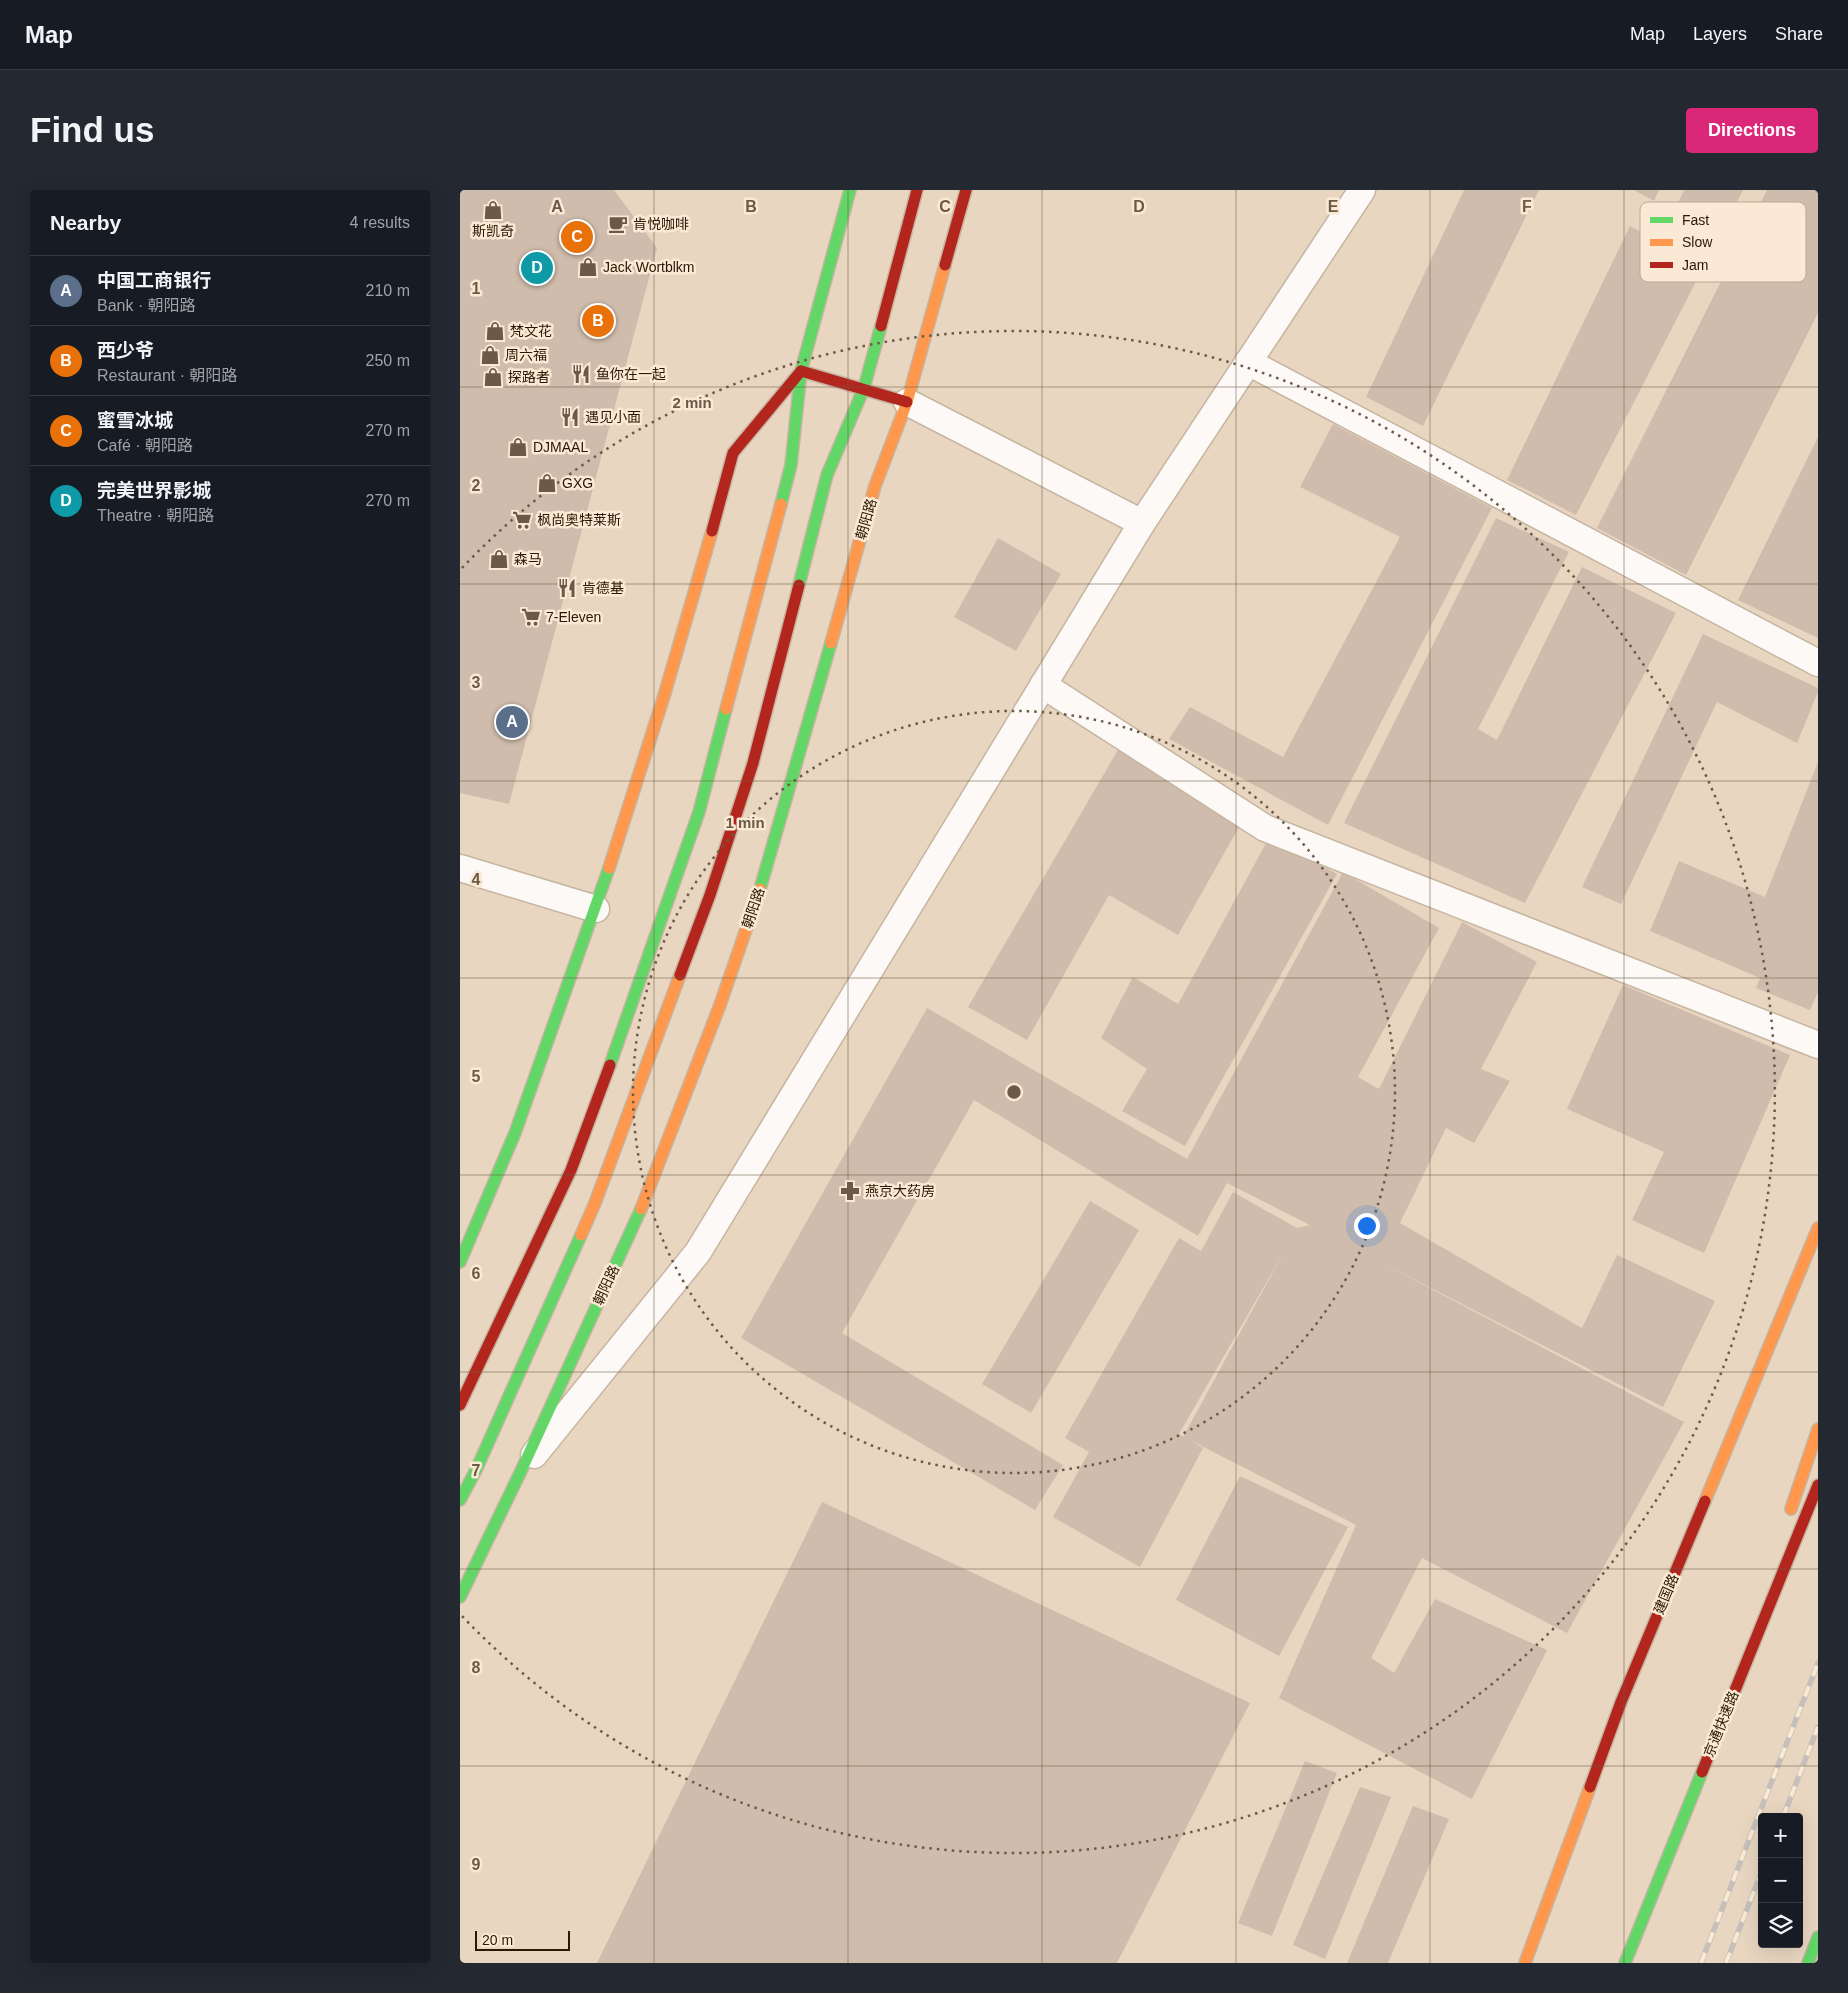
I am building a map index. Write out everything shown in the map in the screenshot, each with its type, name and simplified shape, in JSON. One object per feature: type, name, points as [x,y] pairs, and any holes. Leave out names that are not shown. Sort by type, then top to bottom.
[{"type":"main road","points":[[460,1405],[571,1170],[627,1019],[699,812],[791,465],[800,371],[850,190]]},
{"type":"main road","points":[[460,1500],[476,1470],[595,1203],[710,895],[753,763],[827,475],[864,388],[917,190]]},
{"type":"main road","name":"朝阳路","points":[[460,1596],[521,1471],[651,1187],[720,1005],[770,859],[875,486],[907,402],[966,190]]},
{"type":"main road","points":[[800,371],[907,402]]},
{"type":"main road","points":[[460,1262],[515,1133],[596,909],[664,696],[734,453],[800,371]]},
{"type":"main road","name":"建国路","points":[[1525,1963],[1621,1702],[1818,1228]]},
{"type":"main road","points":[[1786,1523],[1818,1430]]},
{"type":"main road","name":"京通快速路","points":[[1625,1963],[1818,1485]]},
{"type":"main road","points":[[1703,1766],[1767,1579]]},
{"type":"main road","points":[[1808,1963],[1818,1937]]},
{"type":"street","points":[[521,1471],[698,1252],[1142,523],[1362,190]]},
{"type":"street","points":[[1248,362],[1818,663]]},
{"type":"street","points":[[907,402],[1142,523]]},
{"type":"street","points":[[1043,685],[1265,828],[1818,1045]]},
{"type":"street","points":[[460,868],[596,909]]},
{"type":"building","name":"枫尚奥特莱斯","points":[[460,190],[614,190],[657,248],[509,804],[460,793]]},
{"type":"building","points":[[1464,190],[1539,190],[1423,426],[1366,397]]},
{"type":"building","points":[[1634,190],[1659,190],[1654,201]]},
{"type":"building","points":[[1684,190],[1743,190],[1737,202],[1678,202]]},
{"type":"building","points":[[1767,190],[1818,190],[1818,313],[1686,575],[1597,528],[1721,282],[1806,282],[1806,202],[1761,202]]},
{"type":"building","points":[[1630,226],[1640,231],[1640,282],[1696,282],[1576,515],[1507,480]]},
{"type":"building","points":[[1333,424],[1492,508],[1328,825],[1169,739],[1190,707],[1283,757],[1400,537],[1300,487]]},
{"type":"building","points":[[1818,437],[1818,638],[1738,600]]},
{"type":"building","points":[[1496,518],[1569,552],[1478,729],[1497,740],[1582,567],[1676,613],[1525,903],[1344,823]]},
{"type":"building","points":[[998,538],[1061,574],[1016,651],[954,617]]},
{"type":"building","points":[[1703,634],[1818,688],[1818,692],[1797,743],[1717,702],[1621,904],[1582,887]]},
{"type":"building","points":[[1122,743],[1244,818],[1178,935],[1109,895],[1027,1040],[968,1007]]},
{"type":"building","points":[[1818,762],[1818,992],[1810,1010],[1756,988],[1760,978],[1650,931],[1679,861],[1765,897]]},
{"type":"building","points":[[1270,836],[1337,874],[1185,1146],[1122,1111],[1147,1069],[1101,1038],[1133,977],[1178,1004]]},
{"type":"building","points":[[1343,872],[1439,928],[1358,1077],[1379,1089],[1462,922],[1537,962],[1481,1069],[1510,1081],[1474,1143],[1446,1128],[1400,1223],[1582,1328],[1617,1255],[1715,1301],[1663,1407],[1380,1262],[1684,1422],[1567,1633],[1422,1558],[1371,1658],[1394,1673],[1435,1599],[1547,1650],[1472,1799],[1279,1698],[1356,1525],[1190,1440],[1203,1448],[1140,1567],[1053,1517],[1089,1452],[1065,1438],[1179,1238],[1201,1251],[1233,1192],[1297,1228],[1310,1225],[1227,1183],[1198,1236],[974,1100],[842,1333],[1063,1465],[1035,1510],[741,1338],[927,1008],[1187,1159]],"holes":[[[1284,1252],[1183,1437],[1179,1434]]]},
{"type":"building","points":[[1623,985],[1790,1055],[1704,1253],[1632,1220],[1664,1152],[1567,1109]]},
{"type":"building","points":[[1090,1201],[1139,1230],[1031,1413],[982,1384]]},
{"type":"building","points":[[1240,1476],[1348,1527],[1279,1656],[1176,1600]]},
{"type":"building","points":[[822,1502],[1250,1703],[1117,1963],[597,1963]]},
{"type":"building","points":[[1305,1761],[1337,1773],[1272,1936],[1238,1923]]},
{"type":"building","points":[[1360,1787],[1391,1797],[1325,1959],[1293,1945]]},
{"type":"building","points":[[1413,1806],[1449,1819],[1388,1963],[1347,1963]]},
{"type":"railway","points":[[1701,1963],[1818,1663]]},
{"type":"railway","points":[[1785,1813],[1818,1727]]},
{"type":"railway","points":[[1726,1963],[1758,1881]]},
{"type":"traffic: fast","points":[[781,504],[791,465],[801,371],[850,190]]},
{"type":"traffic: fast","points":[[799,585],[827,475],[864,388],[881,326]]},
{"type":"traffic: fast","points":[[760,889],[831,643]]},
{"type":"traffic: fast","points":[[610,1065],[699,812],[726,709]]},
{"type":"traffic: fast","points":[[460,1262],[515,1133],[609,868]]},
{"type":"traffic: fast","points":[[460,1597],[521,1471],[641,1209]]},
{"type":"traffic: fast","points":[[460,1500],[476,1470],[581,1235]]},
{"type":"traffic: fast","points":[[1625,1963],[1702,1772]]},
{"type":"traffic: fast","points":[[1808,1963],[1818,1937]]},
{"type":"traffic: slow","points":[[831,643],[875,486],[907,402],[945,265]]},
{"type":"traffic: slow","points":[[726,709],[781,504]]},
{"type":"traffic: slow","points":[[609,868],[664,696],[712,531]]},
{"type":"traffic: slow","points":[[641,1209],[720,1005],[760,889]]},
{"type":"traffic: slow","points":[[581,1235],[595,1203],[680,975]]},
{"type":"traffic: slow","points":[[1705,1501],[1818,1228]]},
{"type":"traffic: slow","points":[[1791,1509],[1818,1429]]},
{"type":"traffic: slow","points":[[1525,1963],[1590,1787]]},
{"type":"traffic: jam","points":[[881,326],[917,190]]},
{"type":"traffic: jam","points":[[945,265],[966,190]]},
{"type":"traffic: jam","points":[[712,531],[733,453],[801,371]]},
{"type":"traffic: jam","points":[[801,371],[907,402]]},
{"type":"traffic: jam","points":[[680,975],[710,895],[753,763],[799,585]]},
{"type":"traffic: jam","points":[[460,1405],[571,1170],[610,1065]]},
{"type":"traffic: jam","points":[[1702,1772],[1818,1485]]},
{"type":"traffic: jam","points":[[1590,1787],[1621,1702],[1705,1501]]},
{"type":"place","name":"斯凯奇","points":[[493,210]]},
{"type":"place","name":"肯悦咖啡","points":[[618,224]]},
{"type":"place","name":"蜜雪冰城","points":[[577,237]]},
{"type":"place","name":"Jack Wortblkm","points":[[588,267]]},
{"type":"place","name":"完美世界影城","points":[[537,268]]},
{"type":"place","name":"西少爷","points":[[598,321]]},
{"type":"place","name":"梵文花","points":[[495,331]]},
{"type":"place","name":"周六福","points":[[490,355]]},
{"type":"place","name":"鱼你在一起","points":[[581,374]]},
{"type":"place","name":"探路者","points":[[493,377]]},
{"type":"place","name":"遇见小面","points":[[570,417]]},
{"type":"place","name":"DJMAAL","points":[[518,447]]},
{"type":"place","name":"GXG","points":[[547,483]]},
{"type":"place","name":"枫尚奥特莱斯","points":[[522,520]]},
{"type":"place","name":"森马","points":[[499,559]]},
{"type":"place","name":"肯德基","points":[[567,588]]},
{"type":"place","name":"7-Eleven","points":[[531,617]]},
{"type":"place","name":"中国工商银行","points":[[512,722]]},
{"type":"place","name":"燕京大药房","points":[[850,1191]]}]
